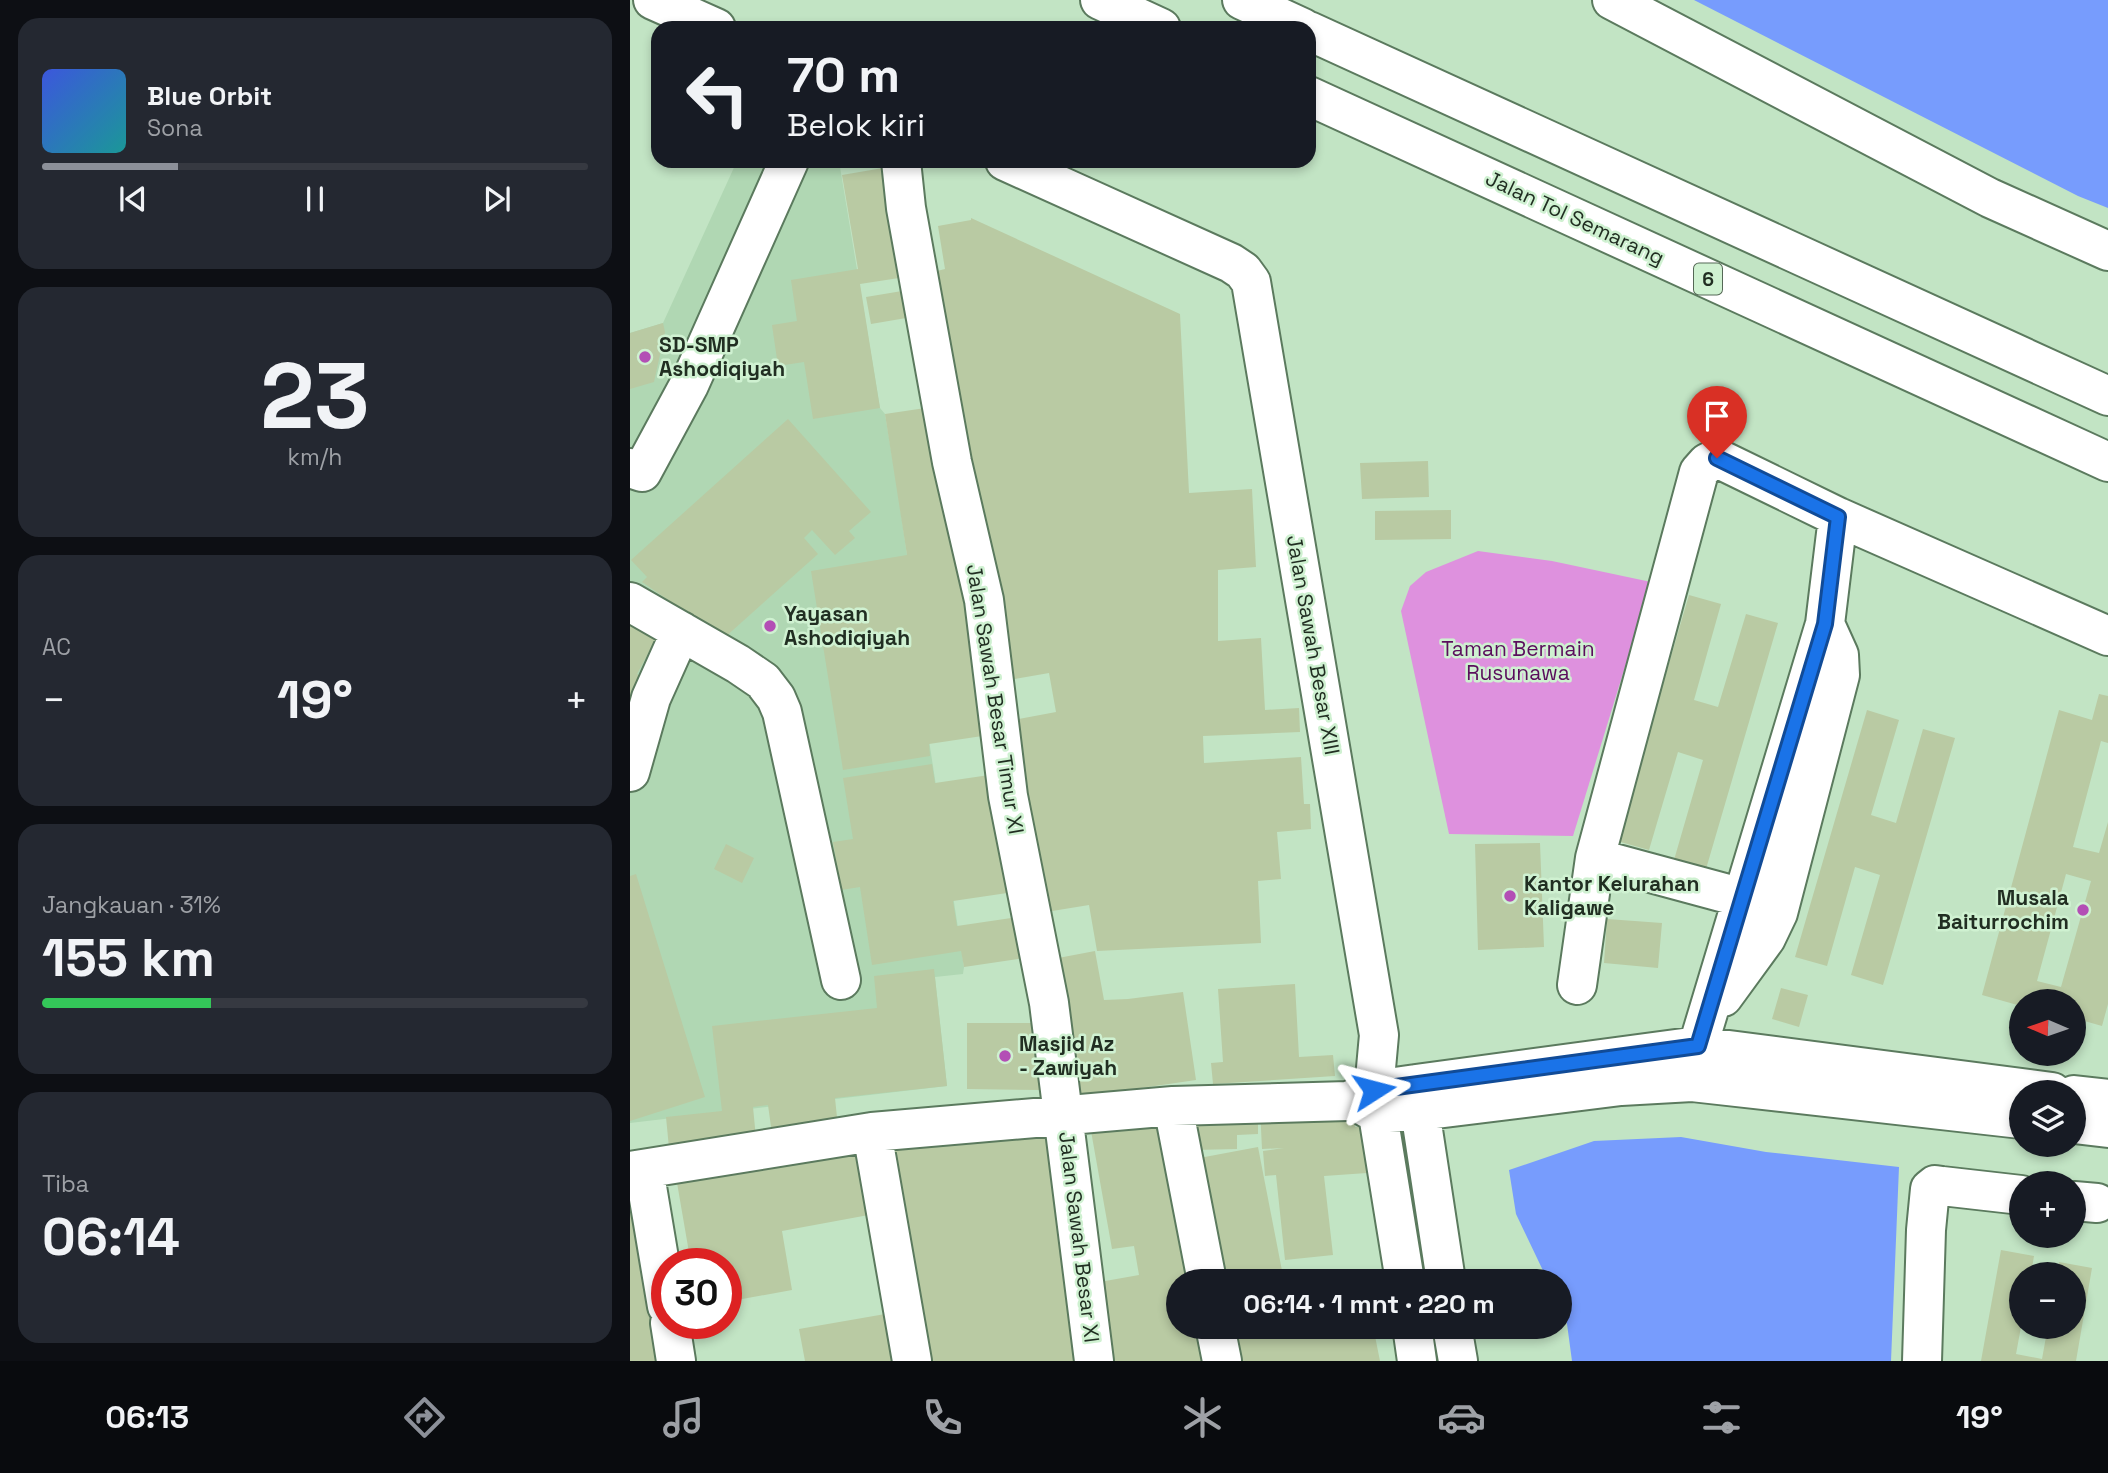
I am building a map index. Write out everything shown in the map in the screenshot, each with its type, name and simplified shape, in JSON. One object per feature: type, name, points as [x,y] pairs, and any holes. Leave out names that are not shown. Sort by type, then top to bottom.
[{"type":"main road","points":[[653,0],[700,21]]},
{"type":"main road","points":[[1100,0],[1146,21]]},
{"type":"main road","points":[[1242,0],[1288,21]]},
{"type":"main road","points":[[1612,0],[1990,198],[2108,251]]},
{"type":"main road","points":[[1316,34],[2108,396]]},
{"type":"main road","name":"Jalan Tol Semarang","points":[[1316,99],[2108,462]]},
{"type":"main road","points":[[634,479],[689,385],[786,168]]},
{"type":"main road","name":"Jalan Sawah Besar Timur XI","points":[[902,168],[906,208],[952,461],[984,600],[1008,796],[1049,1003],[1062,1114]]},
{"type":"main road","name":"Jalan Sawah Besar XIII","points":[[1020,168],[1231,264],[1242,271],[1251,282],[1379,1035],[1367,1102],[1402,1269]]},
{"type":"main road","points":[[1577,985],[1595,858],[1699,472],[1707,463],[1717,458],[1838,517],[2108,636]]},
{"type":"main road","points":[[1698,1050],[1766,938],[1778,913],[1800,763],[1825,624],[1838,517]]},
{"type":"main road","points":[[630,602],[738,664],[763,681],[776,698],[782,712],[841,979]]},
{"type":"main road","points":[[630,772],[651,698],[681,631]]},
{"type":"main road","points":[[1698,1050],[1743,898],[1800,763]]},
{"type":"main road","points":[[1595,858],[1743,898]]},
{"type":"main road","name":"Jalan Sawah Besar XIII","points":[[1379,1035],[1418,1097],[1444,1269]]},
{"type":"main road","points":[[1698,1050],[2009,1116]]},
{"type":"main road","points":[[654,1248],[637,1170],[872,1132],[1173,1106],[1367,1102],[1418,1097],[1698,1050],[2009,1087]]},
{"type":"main road","points":[[2086,1096],[2108,1099]]},
{"type":"main road","points":[[1173,1106],[1205,1269]]},
{"type":"main road","name":"Jalan Sawah Besar XI","points":[[1062,1114],[1094,1361]]},
{"type":"main road","points":[[2086,1125],[2108,1128]]},
{"type":"main road","points":[[872,1132],[912,1361]]},
{"type":"main road","points":[[1922,1361],[1930,1189],[1935,1185],[2009,1194]]},
{"type":"main road","points":[[673,1339],[676,1361]]},
{"type":"main road","points":[[1218,1339],[1222,1361]]},
{"type":"main road","points":[[1414,1339],[1417,1361]]},
{"type":"main road","points":[[1454,1339],[1458,1361]]},
{"type":"shaded area","name":"Yayasan Ashodiqiyah","points":[[734,168],[840,168],[880,408],[885,414],[897,486],[922,695],[964,967],[963,974],[935,977],[947,1086],[630,1123],[630,333],[663,323]]},
{"type":"green space","name":"Taman Bermain Rusunawa","points":[[1478,551],[1552,561],[1651,582],[1573,836],[1449,834],[1401,611],[1410,586],[1426,572]]},
{"type":"water","points":[[1694,0],[2108,0],[2108,208],[2078,196]]},
{"type":"water","points":[[1681,1137],[1766,1152],[1899,1167],[1891,1361],[1572,1361],[1569,1339],[1572,1339],[1572,1269],[1542,1269],[1516,1214],[1509,1170],[1594,1141]]},
{"type":"building","points":[[883,168],[912,276],[860,284],[880,408],[813,419],[804,362],[778,366],[772,325],[797,321],[791,280],[858,269],[842,175]]},
{"type":"building","points":[[971,218],[1180,314],[1189,493],[1252,489],[1256,567],[1218,570],[1218,641],[1261,638],[1265,710],[1299,708],[1300,732],[1203,736],[1204,763],[1301,757],[1304,804],[1310,804],[1311,829],[1277,832],[1281,879],[1258,881],[1261,943],[1097,951],[1089,905],[1040,913],[1008,721],[1056,712],[1049,673],[1009,680],[933,272],[945,269],[938,226]]},
{"type":"building","points":[[914,289],[918,316],[871,324],[866,297]]},
{"type":"building","name":"SD-SMP Ashodiqiyah","points":[[663,323],[665,332],[654,382],[630,389],[630,333]]},
{"type":"building","points":[[932,407],[960,547],[989,735],[929,744],[930,756],[843,770],[811,571],[907,555],[885,414]]},
{"type":"building","points":[[788,419],[871,512],[849,531],[855,538],[835,555],[812,530],[804,538],[818,554],[723,639],[709,623],[706,626],[642,582],[647,577],[631,560]]},
{"type":"building","points":[[1428,461],[1429,497],[1362,499],[1360,463]]},
{"type":"building","points":[[1451,510],[1451,539],[1375,540],[1375,511]]},
{"type":"building","points":[[1689,595],[1721,604],[1694,700],[1718,707],[1746,614],[1778,623],[1706,869],[1674,860],[1703,760],[1678,752],[1649,850],[1617,841]]},
{"type":"building","points":[[630,610],[657,637],[637,674],[642,677],[630,699]]},
{"type":"building","points":[[2099,694],[2108,696],[2108,743],[2101,741],[2073,847],[2099,853],[2108,822],[2108,1004],[2102,1026],[2086,1021],[2086,989],[2009,989],[2009,1003],[1982,995],[2059,710],[2092,720]],"holes":[[[2066,874],[2091,881],[2061,987],[2037,981]]]},
{"type":"building","points":[[1867,710],[1899,720],[1871,815],[1896,823],[1923,729],[1955,738],[1883,985],[1851,975],[1880,875],[1855,867],[1827,966],[1795,957]]},
{"type":"building","points":[[932,764],[935,783],[996,774],[1014,892],[953,901],[957,926],[1018,917],[1025,958],[964,967],[961,951],[872,965],[860,887],[841,890],[833,842],[853,839],[843,778]]},
{"type":"building","name":"Kantor Kelurahan Kaligawe","points":[[1540,843],[1544,947],[1478,950],[1475,844]]},
{"type":"building","points":[[726,844],[754,858],[742,883],[714,869]]},
{"type":"building","points":[[636,874],[705,1097],[630,1121],[630,876]]},
{"type":"building","points":[[1607,919],[1662,923],[1658,968],[1604,963]]},
{"type":"building","points":[[1095,951],[1104,1000],[1183,992],[1196,1080],[1141,1088],[1141,1092],[1070,1094],[1053,959]]},
{"type":"building","points":[[934,969],[947,1086],[835,1098],[838,1127],[772,1134],[768,1105],[753,1107],[756,1138],[669,1148],[666,1117],[722,1111],[712,1026],[877,1008],[874,976]]},
{"type":"building","points":[[1295,984],[1299,1057],[1333,1055],[1335,1076],[1213,1084],[1211,1063],[1223,1062],[1218,989]]},
{"type":"building","points":[[1781,988],[1808,995],[1799,1027],[1772,1019]]},
{"type":"building","name":"Masjid Az - Zawiyah","points":[[967,1023],[1043,1023],[1043,1090],[967,1089]]},
{"type":"building","points":[[1354,1104],[1355,1127],[1360,1126],[1367,1173],[1324,1176],[1333,1255],[1285,1260],[1276,1175],[1265,1176],[1263,1151],[1284,1148],[1262,1149],[1260,1108]]},
{"type":"building","points":[[1258,1112],[1258,1134],[1237,1135],[1237,1149],[1193,1150],[1191,1115]]},
{"type":"building","points":[[1042,1117],[1081,1361],[928,1361],[893,1141]]},
{"type":"building","points":[[1168,1117],[1194,1269],[1166,1269],[1166,1339],[1206,1339],[1210,1361],[1104,1361],[1094,1283],[1139,1275],[1134,1246],[1112,1249],[1091,1131]]},
{"type":"building","points":[[862,1144],[874,1214],[782,1231],[792,1290],[742,1299],[742,1248],[688,1248],[676,1177]]},
{"type":"building","points":[[1258,1147],[1282,1269],[1215,1269],[1194,1159]]},
{"type":"building","points":[[631,1203],[651,1325],[651,1339],[653,1339],[657,1361],[630,1361]]},
{"type":"building","points":[[2001,1250],[2034,1256],[2033,1262],[2009,1262],[2009,1339],[2019,1339],[2016,1354],[2042,1359],[2046,1339],[2080,1339],[2076,1361],[1981,1361]]},
{"type":"building","points":[[2086,1267],[2092,1268],[2086,1303]]},
{"type":"building","points":[[891,1313],[900,1361],[805,1361],[799,1329]]},
{"type":"building","points":[[1228,1339],[1376,1339],[1380,1361],[1232,1361]]},
{"type":"place","name":"SD-SMP Ashodiqiyah","points":[[645,357]]},
{"type":"place","name":"Yayasan Ashodiqiyah","points":[[770,626]]},
{"type":"place","name":"Kantor Kelurahan Kaligawe","points":[[1510,896]]},
{"type":"place","name":"Musala Baiturrochim","points":[[2083,910]]},
{"type":"place","name":"Masjid Az - Zawiyah","points":[[1005,1056]]},
{"type":"route","points":[[1374,1090],[1698,1046],[1825,624],[1838,517],[1717,458]]}]
